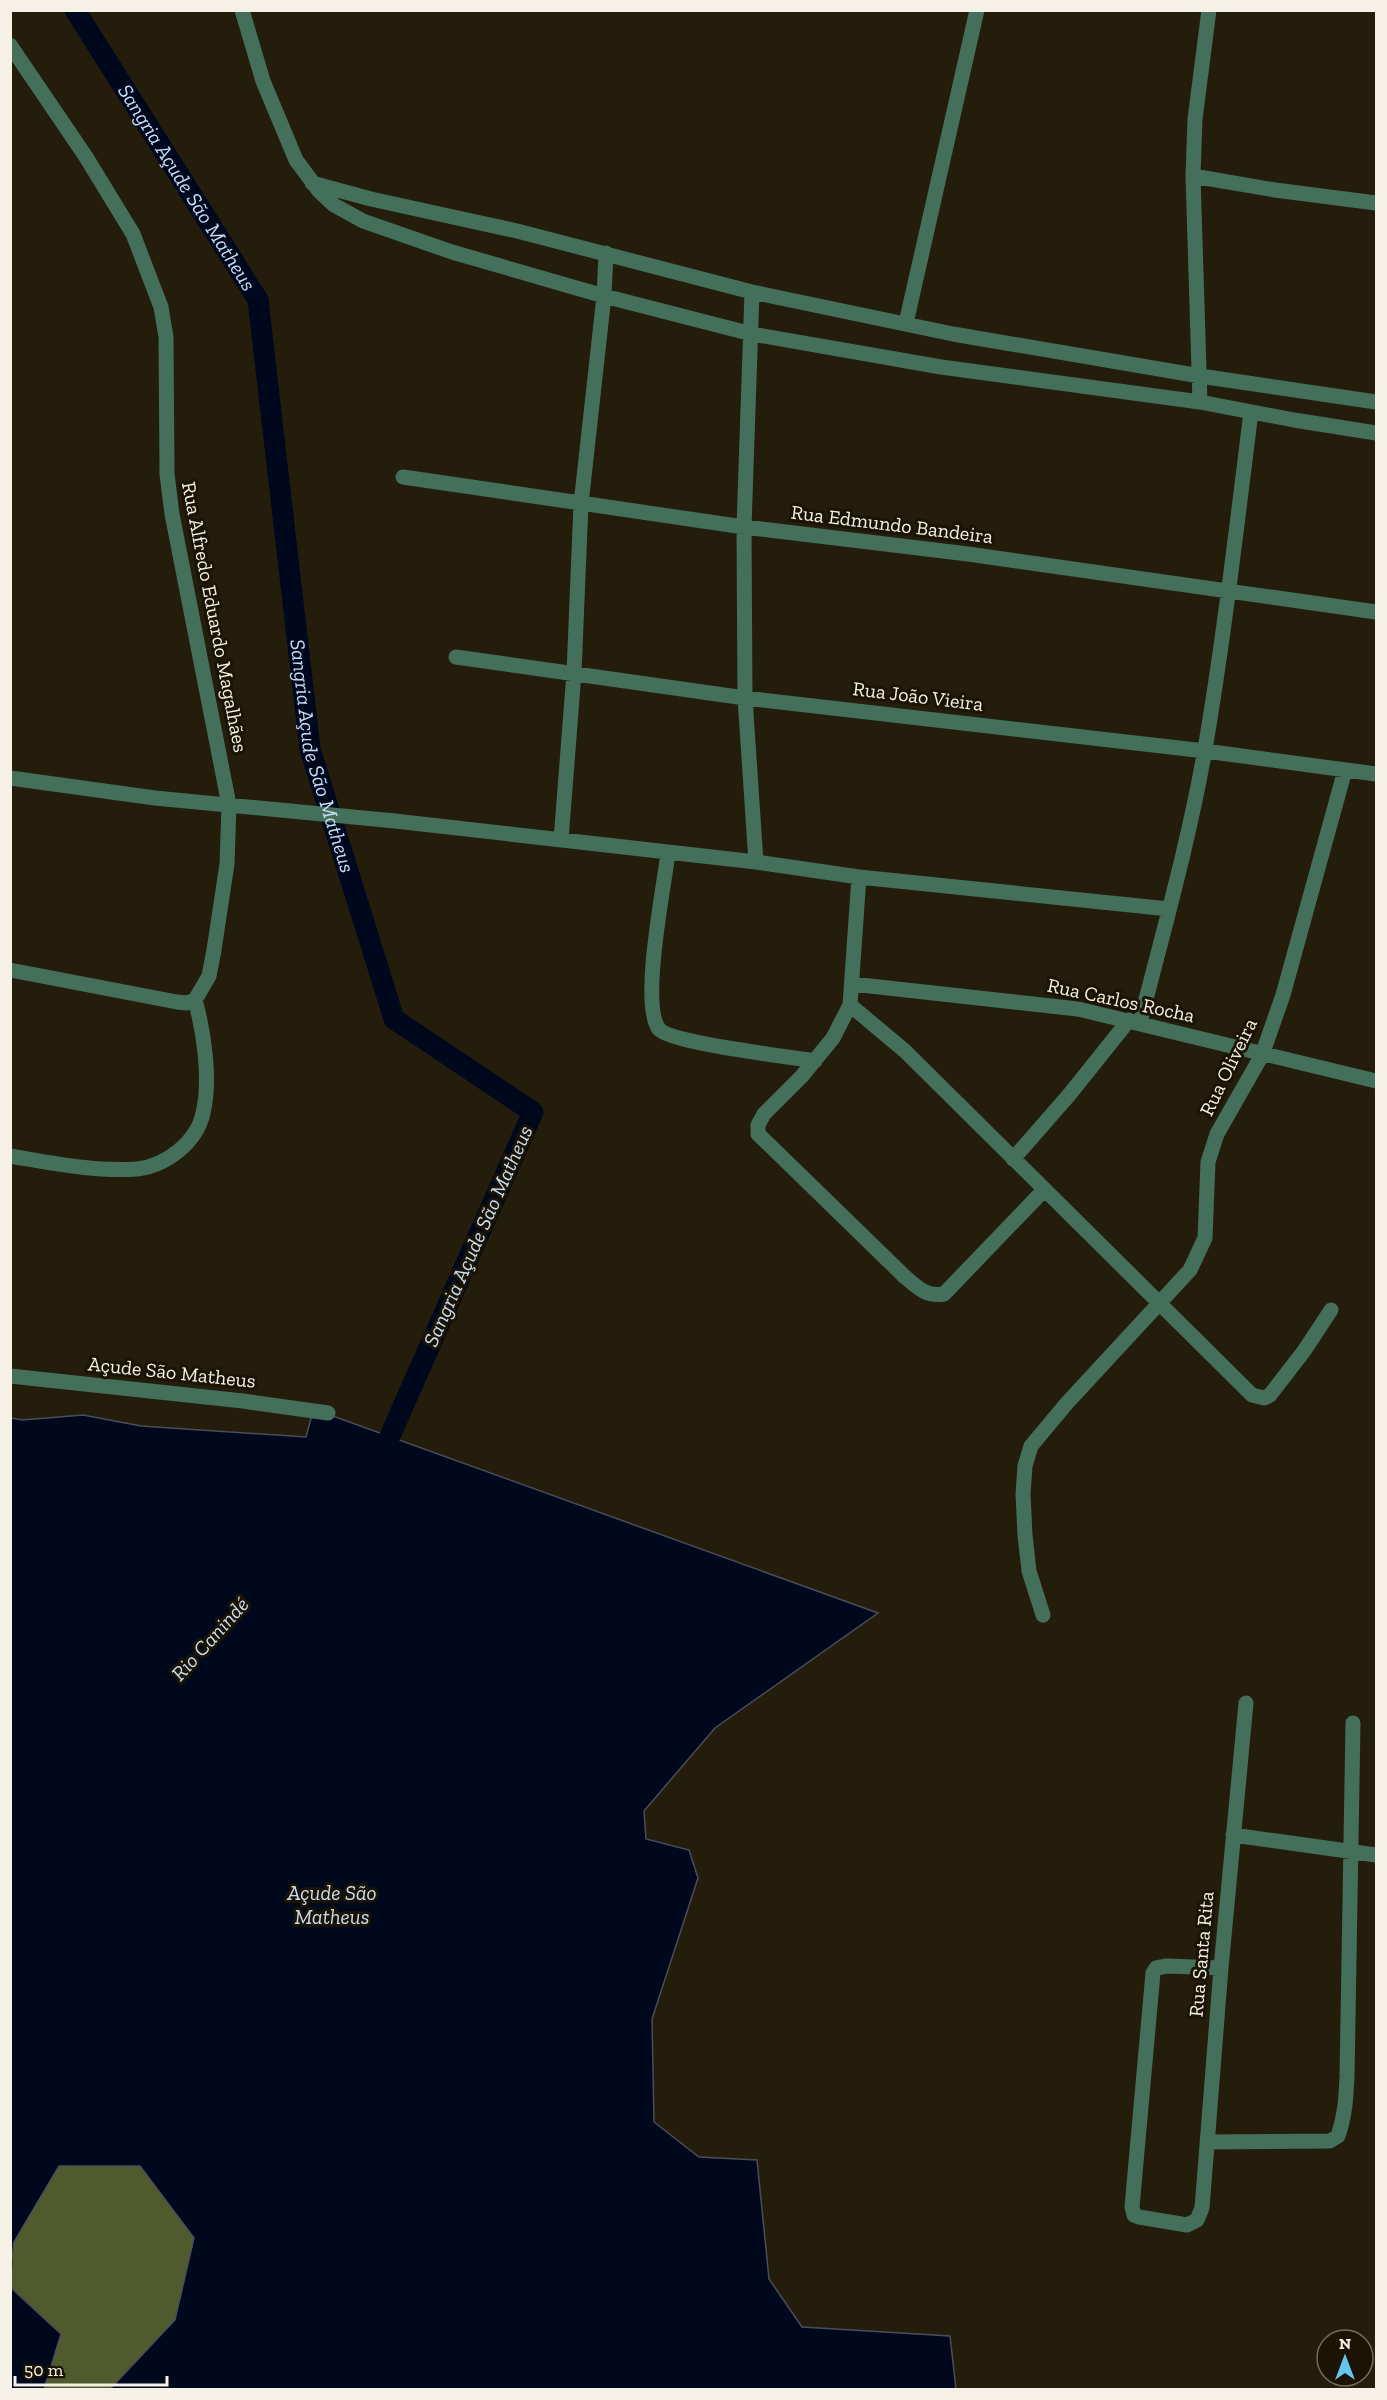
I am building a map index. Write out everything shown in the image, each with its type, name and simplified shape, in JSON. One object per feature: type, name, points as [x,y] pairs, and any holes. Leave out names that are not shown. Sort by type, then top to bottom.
[{"type":"street","points":[[243,10],[263,81],[296,160],[312,183],[334,205],[363,221],[452,252],[604,296],[752,333],[941,367],[1200,402],[1377,433]]},
{"type":"street","points":[[906,323],[977,10]]},
{"type":"street","points":[[1200,402],[1193,176],[1195,119],[1209,10]]},
{"type":"street","name":"Rua Alfredo Eduardo Magalhães","points":[[10,45],[86,157],[134,234],[161,307],[166,337],[167,474],[172,514],[229,805],[227,864],[214,951],[209,976],[195,1000]]},
{"type":"street","points":[[1193,176],[1275,190],[1377,203]]},
{"type":"street","points":[[312,183],[606,253],[752,292],[906,323],[1200,376],[1377,402]]},
{"type":"street","points":[[561,840],[574,673],[581,504],[604,296],[606,253]]},
{"type":"street","points":[[752,292],[744,527],[745,698],[756,862]]},
{"type":"street","points":[[1013,1159],[1134,1021],[1169,909],[1205,751],[1229,591],[1251,412]]},
{"type":"street","name":"Rua Edmundo Bandeira","points":[[403,477],[744,527],[968,554],[1377,612]]},
{"type":"street","name":"Rua João Vieira","points":[[456,657],[745,698],[1205,751],[1377,774]]},
{"type":"street","name":"Rua Oliveira","points":[[1043,1616],[1029,1571],[1025,1535],[1023,1494],[1025,1466],[1031,1446],[1067,1403],[1190,1270],[1200,1251],[1205,1238],[1208,1162],[1218,1134],[1262,1054],[1284,995],[1345,770]]},
{"type":"street","points":[[10,778],[155,798],[395,821],[756,862],[858,877],[1169,909]]},
{"type":"street","points":[[668,853],[650,992],[654,1017],[659,1029],[667,1035],[688,1040],[815,1061]]},
{"type":"street","points":[[858,877],[850,1005],[833,1038],[815,1061],[764,1114],[758,1125],[759,1134],[924,1293],[933,1296],[944,1294],[1044,1190]]},
{"type":"street","points":[[10,970],[177,1002],[187,1003],[195,1000],[203,1033],[205,1101],[203,1115],[181,1148],[155,1165],[112,1169],[10,1156]]},
{"type":"street","name":"Rua Carlos Rocha","points":[[852,984],[1066,1007],[1134,1021],[1377,1081]]},
{"type":"street","points":[[850,1005],[905,1052],[1248,1392],[1257,1398],[1264,1398],[1276,1389],[1331,1310]]},
{"type":"street","name":"Açude São Matheus","points":[[10,1376],[243,1401],[328,1413]]},
{"type":"street","name":"Rua Santa Rita","points":[[1221,1968],[1167,1966],[1156,1968],[1153,1973],[1132,2207],[1134,2215],[1139,2217],[1187,2225],[1197,2220],[1202,2208],[1221,1968],[1246,1703]]},
{"type":"street","points":[[1207,2142],[1330,2141],[1338,2136],[1344,2119],[1347,2078],[1353,1723]]},
{"type":"street","points":[[1233,1835],[1377,1855]]},
{"type":"green space","points":[[59,2166],[140,2166],[194,2238],[175,2320],[110,2389],[44,2389],[61,2334],[11,2287],[14,2242]]},
{"type":"water","name":"Açude São Matheus","points":[[313,1411],[330,1415],[878,1613],[715,1728],[644,1811],[646,1839],[689,1850],[698,1878],[652,2019],[654,2122],[699,2157],[757,2160],[769,2279],[802,2327],[950,2336],[956,2389],[110,2389],[175,2320],[194,2238],[140,2166],[59,2166],[14,2242],[11,2267],[11,1418],[22,1420],[83,1415],[141,1426],[306,1437]]},
{"type":"water","points":[[10,2287],[61,2334],[44,2389],[11,2389]]},
{"type":"waterway","name":"Sangria Açude São Matheus","points":[[75,10],[258,300],[310,749],[394,1019],[533,1112],[386,1445]]},
{"type":"water label","name":"Rio Canindé","points":[[210,1639]]}]
